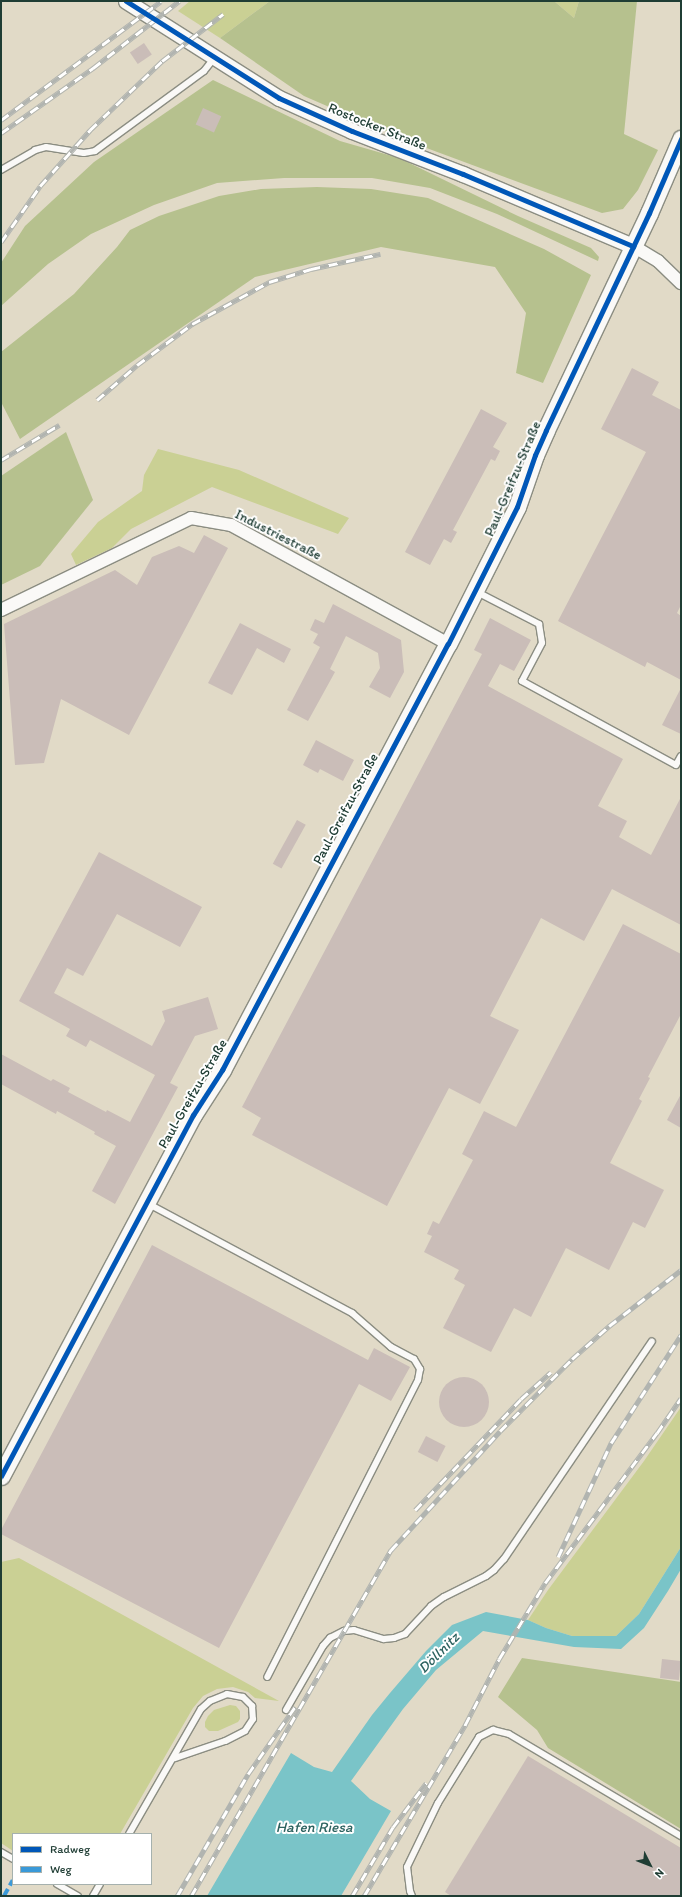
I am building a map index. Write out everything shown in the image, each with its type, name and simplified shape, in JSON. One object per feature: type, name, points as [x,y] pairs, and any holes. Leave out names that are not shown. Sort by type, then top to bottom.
[{"type":"main road","name":"Paul-Greifzu-Straße","points":[[1,1476],[193,1115],[222,1070],[475,591],[517,507],[543,436],[633,246],[681,139]]},
{"type":"street","name":"Rostocker Straße","points":[[126,1],[279,98],[352,131],[463,174],[633,246]]},
{"type":"street","points":[[633,246],[658,261],[681,283]]},
{"type":"street","name":"Industriestraße","points":[[1,610],[191,518],[231,525],[448,644]]},
{"type":"lane","points":[[1,170],[35,150],[46,147],[84,153],[95,151],[204,71],[215,58]]},
{"type":"lane","points":[[475,591],[539,624],[542,643],[522,681],[676,765],[681,756]]},
{"type":"lane","points":[[146,1203],[352,1313],[391,1347],[414,1359],[420,1369],[418,1380],[267,1677]]},
{"type":"lane","points":[[286,1710],[323,1646],[330,1638],[344,1631],[354,1630],[384,1639],[394,1638],[405,1634],[431,1606],[444,1597],[486,1576],[494,1570],[508,1552],[652,1341]]},
{"type":"lane","points":[[131,1833],[175,1758],[201,1709],[210,1701],[227,1694],[243,1697],[252,1706],[253,1719],[245,1731],[236,1736],[175,1758]]},
{"type":"lane","points":[[412,1896],[407,1867],[438,1803],[479,1737],[493,1730],[509,1734],[681,1836]]},
{"type":"lane","points":[[1,1852],[12,1858]]},
{"type":"lane","points":[[59,1885],[78,1896]]},
{"type":"lane","points":[[93,1896],[99,1885]]},
{"type":"green space","points":[[190,1],[270,1],[220,38],[178,11]]},
{"type":"green space","points":[[270,1],[554,1],[574,18],[579,1],[637,1],[624,134],[658,150],[638,190],[623,209],[602,213],[405,140],[304,96],[220,38]]},
{"type":"green space","points":[[554,1],[579,1],[574,18]]},
{"type":"green space","points":[[213,80],[340,141],[399,158],[518,216],[591,248],[599,257],[598,261],[497,214],[430,188],[372,178],[284,178],[217,183],[154,205],[91,234],[48,264],[1,306],[1,263],[25,226],[94,162]]},
{"type":"green space","points":[[317,187],[371,189],[428,198],[544,249],[591,275],[543,383],[516,373],[526,313],[495,267],[381,247],[255,277],[20,439],[1,402],[1,352],[74,294],[117,247],[130,230],[159,216],[219,196],[261,189]]},
{"type":"green space","points":[[66,432],[93,500],[40,566],[1,585],[1,476]]},
{"type":"green space","points":[[158,449],[239,470],[349,518],[338,534],[212,487],[131,529],[112,548],[76,565],[71,554],[98,522],[142,491],[144,475]]},
{"type":"green space","points":[[681,1407],[681,1547],[639,1614],[616,1636],[572,1636],[546,1628],[528,1620],[548,1590],[644,1461]]},
{"type":"green space","points":[[19,1558],[279,1701],[255,1698],[248,1692],[233,1687],[217,1689],[203,1696],[193,1708],[121,1833],[12,1833],[12,1850],[1,1843],[1,1562]]},
{"type":"green space","points":[[522,1658],[681,1682],[681,1829],[548,1748],[537,1730],[498,1697]]},
{"type":"green space","points":[[230,1705],[236,1706],[240,1711],[240,1719],[238,1722],[218,1731],[209,1731],[205,1727],[205,1722],[208,1716],[214,1710]]},
{"type":"water","name":"Hafen Riesa","points":[[681,1547],[681,1569],[644,1628],[621,1649],[574,1647],[483,1631],[436,1670],[403,1709],[351,1781],[370,1799],[391,1811],[341,1896],[207,1896],[291,1753],[314,1767],[332,1772],[372,1715],[426,1651],[452,1625],[486,1612],[528,1620],[546,1628],[572,1636],[616,1636],[639,1614]]},
{"type":"building","points":[[144,43],[152,55],[138,64],[130,53]]},
{"type":"building","points":[[203,108],[221,116],[214,133],[196,124]]},
{"type":"building","points":[[632,368],[659,382],[652,395],[681,410],[681,605],[677,613],[681,616],[681,680],[647,662],[645,667],[558,621],[646,452],[601,429]]},
{"type":"building","points":[[481,409],[507,423],[493,447],[500,451],[495,461],[491,459],[453,530],[457,532],[451,543],[444,539],[430,565],[405,552]]},
{"type":"building","points":[[204,535],[228,548],[129,735],[61,699],[44,763],[15,765],[4,624],[115,570],[137,585],[152,557],[179,546],[194,553]]},
{"type":"building","points":[[333,604],[401,640],[404,672],[390,698],[369,687],[380,668],[378,653],[346,636],[330,669],[335,672],[308,721],[287,710],[320,647],[313,643],[318,634],[310,630],[315,619],[324,623]]},
{"type":"building","points":[[490,618],[531,640],[514,671],[500,664],[488,686],[623,759],[598,806],[627,821],[619,837],[651,855],[681,797],[681,925],[612,889],[584,941],[541,918],[490,1016],[519,1030],[480,1104],[449,1088],[387,1206],[252,1135],[261,1118],[242,1107],[482,654],[474,650]]},
{"type":"building","points":[[240,623],[291,649],[284,663],[257,648],[232,695],[208,683]]},
{"type":"building","points":[[681,688],[681,734],[662,725]]},
{"type":"building","points":[[316,740],[354,760],[343,781],[320,769],[318,773],[303,765]]},
{"type":"building","points":[[297,820],[306,825],[282,869],[273,864]]},
{"type":"building","points":[[99,852],[202,907],[180,947],[117,914],[83,976],[67,968],[54,993],[152,1046],[165,1021],[162,1011],[208,997],[218,1029],[195,1036],[170,1083],[178,1087],[115,1204],[92,1191],[116,1146],[94,1134],[95,1132],[57,1111],[56,1114],[1,1084],[1,1054],[51,1081],[53,1079],[70,1088],[68,1092],[106,1112],[107,1110],[130,1122],[155,1075],[90,1040],[86,1047],[66,1036],[70,1029],[19,1001]]},
{"type":"building","points":[[623,924],[681,954],[681,1014],[648,1077],[650,1078],[639,1099],[642,1101],[610,1163],[664,1190],[645,1228],[633,1222],[609,1270],[566,1248],[531,1317],[514,1308],[491,1352],[443,1328],[465,1285],[454,1279],[459,1270],[424,1252],[432,1236],[427,1234],[433,1221],[439,1224],[473,1160],[462,1154],[484,1111],[516,1127]]},
{"type":"building","points":[[681,1094],[681,1128],[667,1120]]},
{"type":"building","points":[[152,1245],[368,1360],[374,1348],[410,1367],[391,1401],[359,1384],[219,1648],[1,1534],[1,1530]]},
{"type":"building","points":[[459,1377],[469,1377],[482,1384],[489,1397],[489,1407],[482,1420],[469,1427],[459,1427],[450,1423],[443,1416],[439,1407],[439,1397],[443,1388],[450,1381]]},
{"type":"building","points":[[426,1436],[446,1446],[437,1462],[418,1452]]},
{"type":"building","points":[[662,1659],[681,1661],[679,1680],[660,1678]]},
{"type":"building","points":[[528,1756],[681,1848],[681,1896],[451,1896],[445,1892]]},
{"type":"railway","points":[[1,120],[161,1]]},
{"type":"railway","points":[[1,133],[93,68],[179,1]]},
{"type":"railway","points":[[1,242],[40,186],[90,130],[162,61],[223,14]]},
{"type":"railway","points":[[97,400],[137,365],[192,324],[269,282],[311,269],[380,254]]},
{"type":"railway","points":[[1,460],[59,425]]},
{"type":"railway","points":[[191,1896],[391,1550],[500,1431],[572,1359],[609,1326],[681,1270]]},
{"type":"railway","points":[[558,1557],[611,1443],[681,1335]]},
{"type":"railway","points":[[415,1510],[521,1399],[551,1372]]},
{"type":"railway","points":[[364,1896],[465,1725],[499,1659],[545,1583],[657,1433],[681,1398]]},
{"type":"railway","points":[[177,1896],[248,1774],[295,1707]]},
{"type":"railway","points":[[352,1896],[393,1827],[426,1783]]},
{"type":"marked path","points":[[4,1896],[12,1882]]},
{"type":"cycle path","points":[[126,1],[279,98],[352,131],[463,174],[633,246]]},
{"type":"cycle path","points":[[1,1476],[193,1115],[222,1070],[448,644],[517,507],[535,455],[546,430],[649,213],[681,139]]},
{"type":"water label","name":"Döllnitz","points":[[439,1653]]}]
